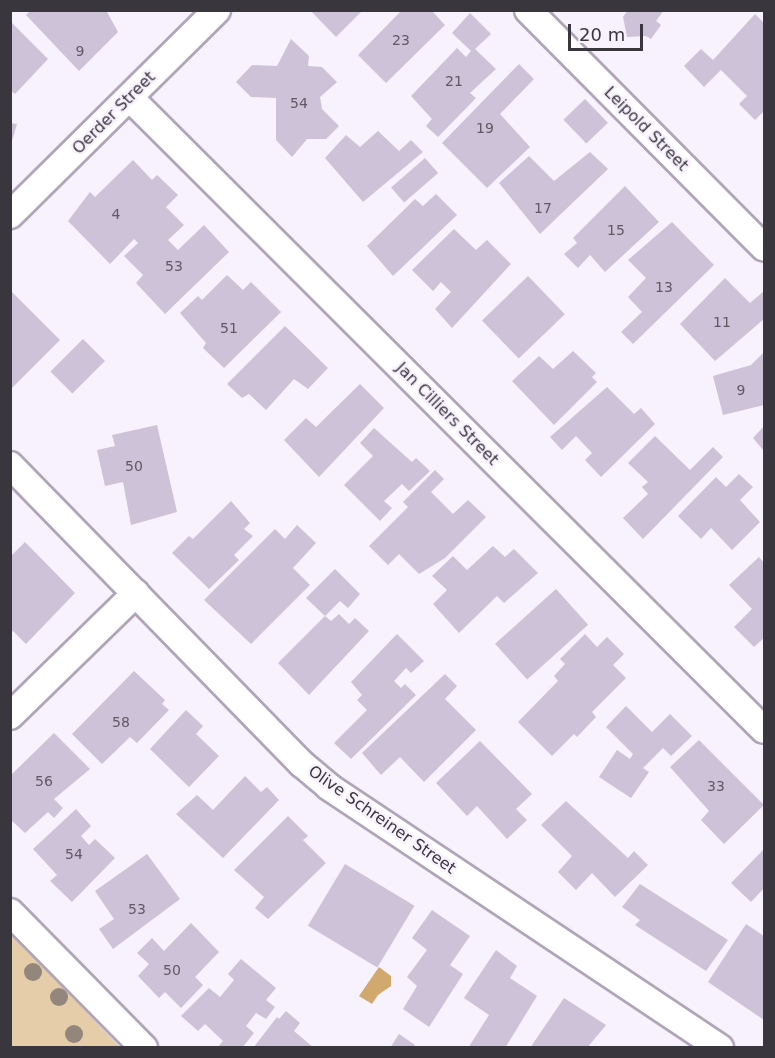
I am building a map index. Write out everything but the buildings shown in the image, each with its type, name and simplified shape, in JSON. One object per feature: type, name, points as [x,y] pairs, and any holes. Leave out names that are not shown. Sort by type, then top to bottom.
[{"type":"street","name":"Oerder Street","points":[[10,215],[217,10]]},
{"type":"street","name":"Leipold Street","points":[[528,10],[765,248]]},
{"type":"street","name":"Jan Cilliers Street","points":[[130,98],[765,730]]},
{"type":"street","name":"Olive Schreiner Street","points":[[10,465],[302,764],[329,787],[720,1047]]},
{"type":"street","points":[[10,716],[136,593]]},
{"type":"street","points":[[10,912],[144,1047]]},
{"type":"shaded area","points":[[11,933],[120,1047],[11,1047]]},
{"type":"shaded area","points":[[379,967],[391,976],[391,986],[378,995],[372,1004],[359,996]]}]
